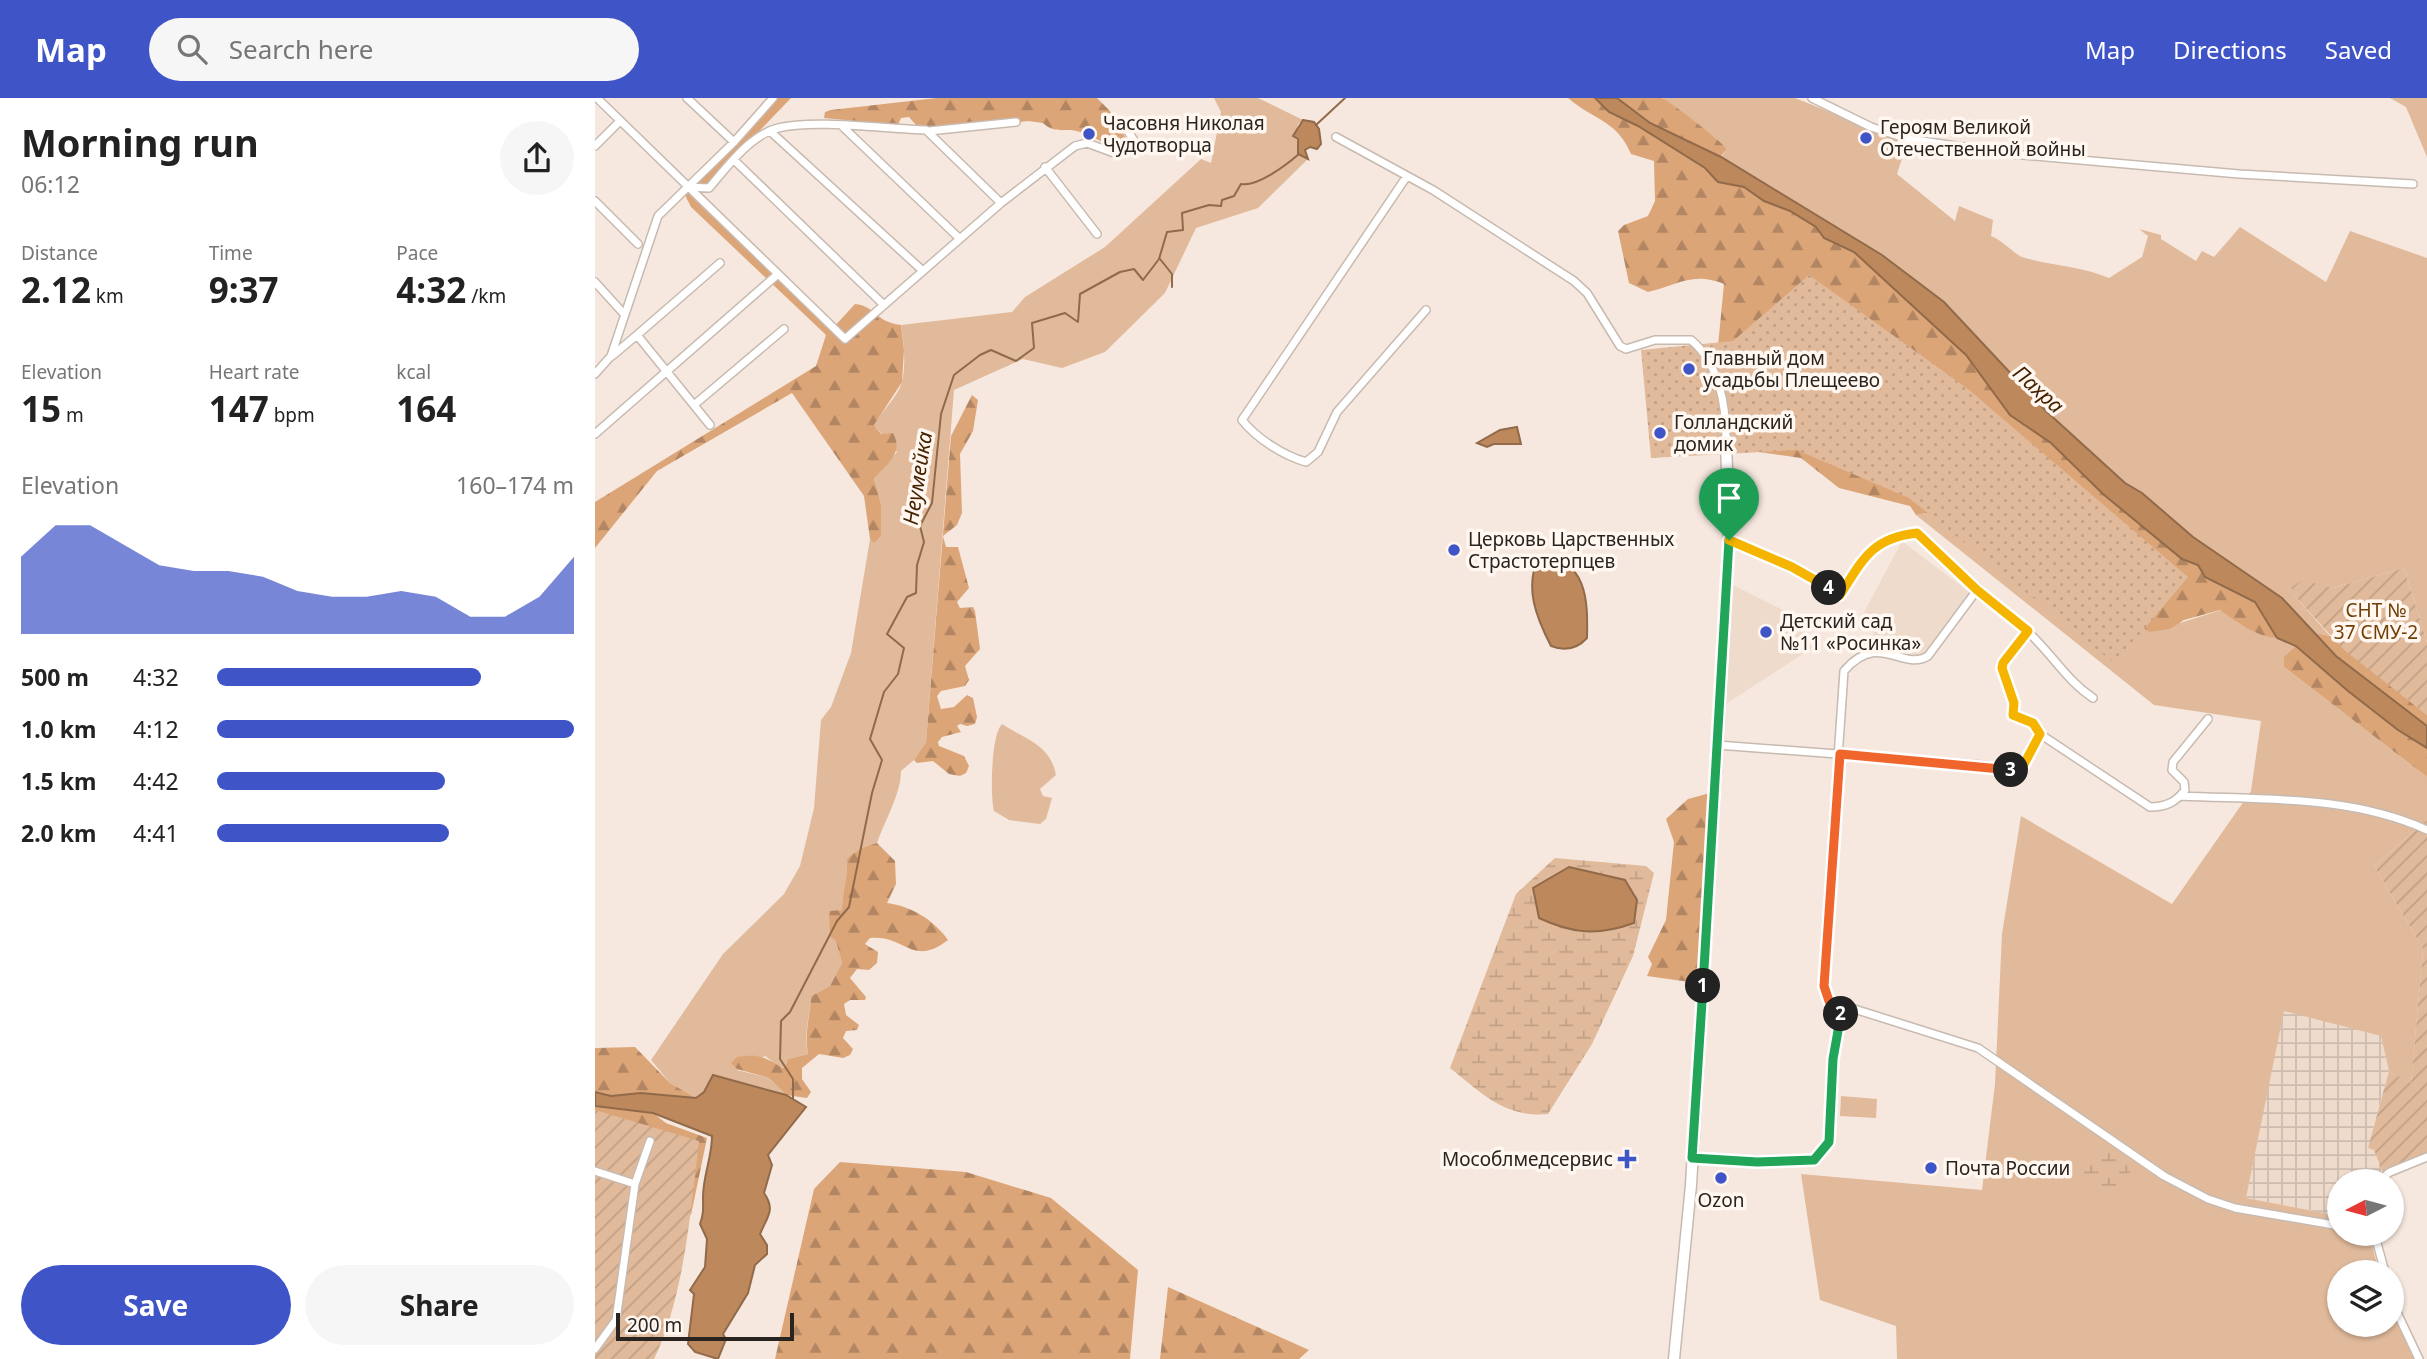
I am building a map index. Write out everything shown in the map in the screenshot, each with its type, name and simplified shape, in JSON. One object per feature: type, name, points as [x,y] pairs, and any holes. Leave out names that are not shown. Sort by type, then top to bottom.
[{"type":"street","points":[[597,98],[845,339],[1001,202],[1080,143],[1093,144],[1117,154],[1134,146],[1135,142],[1121,121]]},
{"type":"street","points":[[687,98],[734,142]]},
{"type":"street","points":[[1812,98],[1871,127],[1907,139],[2011,154],[2239,174],[2413,184]]},
{"type":"street","points":[[611,356],[658,216],[734,142],[768,100]]},
{"type":"street","points":[[595,146],[621,121]]},
{"type":"street","points":[[687,187],[709,188],[754,141],[778,128],[818,124],[929,131],[1016,122]]},
{"type":"street","points":[[842,127],[959,238]]},
{"type":"street","points":[[929,131],[1001,202]]},
{"type":"street","points":[[771,132],[923,271]]},
{"type":"street","points":[[1336,137],[1407,176],[1574,281],[1587,293],[1620,346],[1636,348],[1655,340],[1692,340],[1702,348],[1724,401],[1729,540],[1692,1158],[1674,1359]]},
{"type":"street","points":[[734,160],[884,305]]},
{"type":"street","points":[[1045,167],[1097,234]]},
{"type":"street","points":[[1407,176],[1242,416],[1242,420],[1249,428],[1294,459],[1306,463],[1318,452],[1338,412],[1426,310]]},
{"type":"street","points":[[595,201],[638,244]]},
{"type":"street","points":[[597,368],[720,263]]},
{"type":"street","points":[[595,434],[778,274]]},
{"type":"street","points":[[595,282],[624,314]]},
{"type":"street","points":[[694,405],[784,329]]},
{"type":"street","points":[[637,335],[669,371],[710,425]]},
{"type":"street","points":[[1729,540],[1792,567],[1840,595],[1869,551],[1899,535],[1917,533],[1977,590],[2028,631],[2075,686],[2093,698]]},
{"type":"street","points":[[1977,590],[1928,656],[1912,662],[1898,654],[1871,653],[1860,656],[1844,671],[1824,986],[1829,1001],[1978,1048],[2164,1176],[2208,1199],[2235,1208],[2327,1224]]},
{"type":"street","points":[[2028,631],[2002,668],[2014,703],[2013,715],[2033,723],[2040,734],[2150,807],[2169,804],[2181,796],[2185,789],[2184,782],[2172,770],[2173,762],[2208,719]]},
{"type":"street","points":[[1717,745],[1982,765],[2017,771],[2031,755],[2040,734]]},
{"type":"street","points":[[2181,796],[2327,804],[2387,813],[2427,830]]},
{"type":"street","points":[[1692,1158],[1767,1162],[1814,1160],[1829,1142],[1836,1038],[1840,1014],[1847,1007]]},
{"type":"street","points":[[595,1349],[617,1320],[635,1184],[650,1142]]},
{"type":"street","points":[[2397,1169],[2427,1157]]},
{"type":"street","points":[[595,1171],[635,1184]]},
{"type":"street","points":[[2404,1327],[2419,1359]]},
{"type":"shaded area","points":[[1595,98],[1617,98],[1650,123],[1721,157],[1882,255],[1944,302],[2046,411],[2125,483],[2142,493],[2193,537],[2282,598],[2336,656],[2427,726],[2427,748],[2398,730],[2296,646],[2277,638],[2255,602],[2205,577],[2198,565],[2182,559],[2103,494],[2051,443],[2010,415],[1966,355],[1854,252],[1824,238],[1816,227],[1790,211],[1764,201],[1744,187],[1718,182],[1705,168],[1638,126],[1609,112]]},
{"type":"shaded area","points":[[1303,120],[1314,122],[1319,129],[1321,144],[1317,149],[1310,147],[1305,150],[1308,159],[1298,154],[1298,139],[1293,136]]},
{"type":"shaded area","points":[[1517,427],[1521,444],[1494,444],[1487,447],[1477,443],[1500,430]]},
{"type":"shaded area","points":[[1902,541],[1970,593],[1924,657],[1869,650],[1874,634],[1861,618]]},
{"type":"shaded area","points":[[1539,556],[1567,565],[1576,573],[1581,584],[1587,609],[1587,638],[1575,647],[1565,649],[1551,646],[1541,624],[1532,590],[1532,579]]},
{"type":"shaded area","name":"Детский сад №11 «Росинка»","points":[[1733,585],[1793,615],[1812,648],[1726,704]]},
{"type":"shaded area","points":[[1569,867],[1625,880],[1637,900],[1634,923],[1609,930],[1586,931],[1563,927],[1539,918],[1533,888]]},
{"type":"shaded area","points":[[2283,1010],[2381,1036],[2389,1071],[2368,1148],[2374,1149],[2382,1169],[2327,1169],[2327,1214],[2246,1198]]},
{"type":"shaded area","points":[[713,1075],[786,1095],[806,1107],[768,1155],[772,1165],[764,1193],[770,1209],[760,1234],[767,1245],[767,1254],[755,1265],[748,1293],[723,1334],[726,1339],[718,1359],[695,1352],[688,1344],[694,1294],[690,1290],[705,1267],[707,1239],[700,1224],[712,1136],[653,1113],[595,1106],[595,1092],[611,1096],[641,1093],[696,1098],[704,1092]]},
{"type":"green space","points":[[773,98],[791,98],[694,199],[832,329],[855,304],[862,305],[886,321],[901,325],[904,350],[902,382],[874,425],[881,434],[893,433],[897,447],[889,463],[874,479],[881,504],[881,536],[874,543],[870,539],[864,496],[792,393],[657,471],[595,548],[595,502],[816,366],[826,335],[691,207],[685,195]]},
{"type":"green space","points":[[937,98],[1097,98],[1110,111],[1128,142],[1116,148],[1080,132],[1056,130],[1043,123],[1028,121],[935,132],[917,126],[909,117],[901,118],[898,125],[824,118],[825,112],[831,110]]},
{"type":"green space","points":[[1214,98],[1258,98],[1303,120],[1298,124],[1295,137],[1308,159],[1258,208],[1196,228],[1165,293],[1105,352],[1062,368],[1023,359],[954,390],[926,742],[914,760],[901,771],[896,798],[877,843],[861,848],[847,858],[842,910],[829,912],[842,963],[830,986],[811,996],[806,1032],[808,1054],[788,1059],[785,1067],[781,1068],[765,1056],[737,1070],[769,1078],[786,1095],[713,1075],[704,1092],[696,1098],[670,1083],[651,1060],[723,954],[784,894],[800,866],[814,808],[821,720],[831,707],[851,653],[870,539],[875,542],[881,504],[874,479],[897,452],[874,425],[897,393],[903,378],[901,325],[1012,312],[1025,297],[1105,247],[1201,159],[1211,163],[1221,112]]},
{"type":"green space","points":[[1568,98],[1595,98],[1609,112],[1638,126],[1705,168],[1718,182],[1744,187],[1764,201],[1790,211],[1816,227],[1824,238],[1854,252],[1966,355],[2010,415],[2051,443],[2182,559],[2198,565],[2205,577],[2255,602],[2277,638],[2254,632],[2220,610],[2184,620],[2170,629],[2150,632],[1936,511],[1916,515],[1910,506],[1839,488],[1801,458],[1759,452],[1718,346],[1724,284],[1693,279],[1648,292],[1629,283],[1618,231],[1624,225],[1648,216],[1655,201],[1654,161],[1631,154],[1626,143],[1612,127]]},
{"type":"green space","points":[[1617,98],[1662,98],[1696,122],[1727,149],[1720,157],[1650,123]]},
{"type":"green space","points":[[1663,98],[1795,98],[1907,143],[1897,174],[1955,221],[1959,206],[1993,220],[1991,236],[2022,257],[2109,278],[2142,257],[2148,236],[2139,229],[2161,235],[2161,239],[2196,261],[2202,251],[2214,257],[2240,227],[2326,282],[2350,231],[2427,258],[2427,642],[2404,568],[2333,588],[2320,586],[2292,593],[2330,636],[2315,633],[2282,598],[2193,537],[2142,493],[2125,483],[2046,411],[1944,302],[1882,255],[1721,157],[1727,149]]},
{"type":"green space","points":[[2390,98],[2427,98],[2427,157],[2406,107]]},
{"type":"green space","points":[[1809,275],[1968,389],[2188,577],[2115,664],[1909,498],[1797,450],[1651,458],[1641,350],[1733,341]]},
{"type":"green space","points":[[972,395],[978,400],[973,431],[960,454],[962,513],[957,525],[943,536],[946,547],[958,547],[969,588],[957,602],[960,608],[973,607],[975,611],[980,649],[965,666],[969,680],[965,686],[941,691],[937,696],[941,709],[954,707],[967,695],[973,698],[977,717],[975,724],[960,724],[957,726],[961,732],[942,737],[938,742],[939,746],[964,756],[969,766],[966,773],[960,776],[949,774],[933,761],[917,763],[914,760],[926,742],[951,436]]},
{"type":"green space","points":[[1936,511],[2180,623],[2221,610],[2243,626],[2296,646],[2284,667],[2427,777],[2427,820],[2374,866],[2423,949],[2411,1084],[2389,1071],[2381,1036],[2284,1011],[2246,1198],[2327,1214],[2327,1246],[2372,1246],[2376,1260],[2327,1260],[2327,1337],[2404,1337],[2404,1334],[2415,1359],[1897,1359],[1896,1326],[1820,1300],[1801,1174],[1982,1190],[1995,1084],[2002,934],[2021,816],[2172,904],[2251,791],[2261,721],[2154,705],[1916,515]]},
{"type":"green space","name":"СНТ № 37 СМУ-2","points":[[2404,568],[2427,642],[2427,715],[2344,650],[2292,593],[2292,587],[2302,580],[2333,588]]},
{"type":"green space","points":[[2315,633],[2330,636],[2427,715],[2427,726],[2336,656]]},
{"type":"green space","points":[[2296,646],[2398,730],[2427,748],[2427,777],[2284,667],[2284,657]]},
{"type":"green space","points":[[1002,724],[1043,749],[1053,765],[1056,775],[1040,789],[1043,796],[1052,798],[1046,819],[1040,824],[1009,820],[994,811],[994,752],[998,730]]},
{"type":"green space","points":[[1710,793],[1697,983],[1647,976],[1652,964],[1648,957],[1666,920],[1674,842],[1666,819],[1688,799]]},
{"type":"green space","points":[[2427,820],[2427,1154],[2392,1169],[2381,1169],[2374,1150],[2368,1148],[2389,1071],[2411,1083],[2423,949],[2374,866]]},
{"type":"green space","points":[[877,843],[895,861],[896,884],[887,903],[905,907],[921,915],[936,926],[948,940],[936,948],[917,951],[882,938],[870,938],[865,944],[878,952],[877,963],[869,970],[857,969],[850,978],[866,997],[865,1000],[850,1000],[844,1004],[846,1015],[859,1025],[857,1030],[846,1031],[843,1038],[853,1049],[850,1055],[843,1058],[819,1054],[802,1068],[802,1079],[811,1092],[807,1098],[786,1095],[769,1078],[737,1069],[731,1063],[737,1057],[756,1056],[766,1058],[782,1068],[788,1059],[808,1054],[807,1032],[811,996],[830,986],[842,963],[836,941],[830,936],[829,911],[842,910],[847,858],[861,848]]},
{"type":"green space","points":[[1555,858],[1646,866],[1654,873],[1633,956],[1592,1044],[1548,1114],[1532,1114],[1506,1108],[1495,1102],[1450,1068],[1516,894]]},
{"type":"green space","points":[[635,1047],[670,1083],[696,1098],[641,1093],[611,1096],[595,1092],[595,1048]]},
{"type":"green space","points":[[1841,1096],[1877,1099],[1876,1118],[1840,1116]]},
{"type":"green space","points":[[595,1106],[653,1113],[666,1123],[707,1138],[691,1215],[686,1215],[692,1145],[685,1137],[595,1121]]},
{"type":"green space","points":[[595,1110],[699,1141],[685,1253],[673,1309],[654,1359],[595,1359]]},
{"type":"green space","points":[[2106,1147],[2135,1166],[2119,1186],[2097,1189],[2077,1179]]},
{"type":"green space","points":[[840,1162],[966,1172],[1051,1198],[1138,1270],[1130,1359],[775,1359],[814,1189]]},
{"type":"green space","points":[[1168,1287],[1309,1350],[1299,1359],[1160,1359]]},
{"type":"waterway","name":"Неумейка","points":[[1316,125],[1345,98]]},
{"type":"waterway","name":"Неумейка","points":[[793,1099],[793,1079],[780,1059],[781,1021],[790,1012],[837,921],[849,907],[872,793],[882,760],[870,739],[884,692],[898,674],[904,648],[887,634],[907,597],[916,593],[917,565],[924,542],[920,526],[932,503],[941,414],[954,375],[991,350],[1016,361],[1034,348],[1032,323],[1065,313],[1078,322],[1080,294],[1120,272],[1134,269],[1143,280],[1159,259],[1167,232],[1183,230],[1182,213],[1209,205],[1221,206],[1222,200],[1234,196],[1241,184],[1263,179],[1299,154]]},
{"type":"waterway","points":[[1160,259],[1172,274],[1172,287]]},
{"type":"place","name":"Часовня Николая Чудотворца","points":[[1089,134]]},
{"type":"place","name":"Героям Великой Отечественной войны","points":[[1866,138]]},
{"type":"place","name":"Главный дом усадьбы Плещеево","points":[[1689,369]]},
{"type":"place","name":"Голландский домик","points":[[1660,433]]},
{"type":"place","name":"Церковь Царственных Страстотерпцев","points":[[1454,550]]},
{"type":"place","name":"Детский сад №11 «Росинка»","points":[[1766,632]]},
{"type":"place","name":"Мособлмедсервис","points":[[1627,1159]]},
{"type":"place","name":"Почта России","points":[[1931,1168]]},
{"type":"place","name":"Ozon","points":[[1721,1178]]},
{"type":"route","points":[[1917,533],[1977,590],[2028,631],[2015,645],[2002,668],[2014,703],[2013,715],[2026,719],[2040,730],[2031,755],[2021,770],[2017,771],[1982,765],[1840,754],[1824,986],[1829,1001],[1847,1007],[1840,1014],[1833,1059],[1829,1142],[1814,1160],[1801,1162],[1692,1158],[1729,540],[1792,567],[1840,595],[1869,551],[1899,535],[1917,533]]},
{"type":"water label","name":"Пахра","points":[[2039,389]]}]
